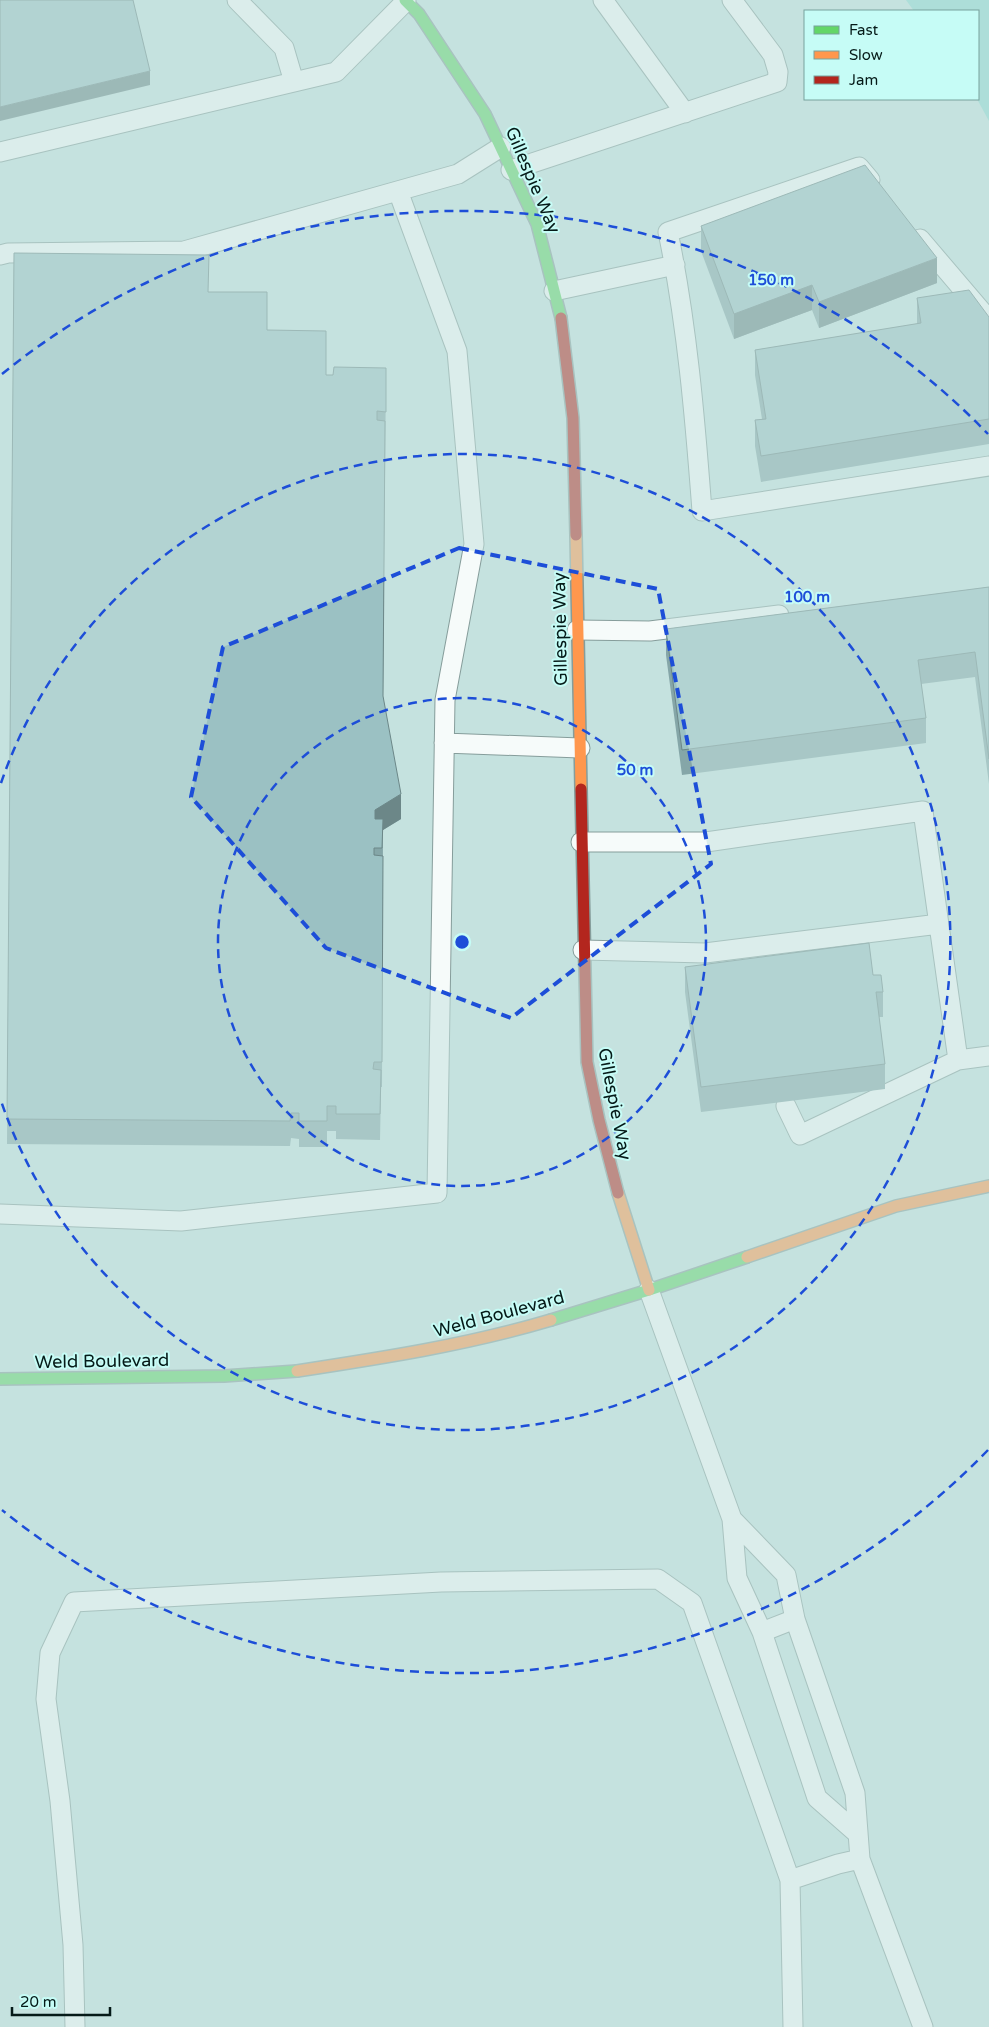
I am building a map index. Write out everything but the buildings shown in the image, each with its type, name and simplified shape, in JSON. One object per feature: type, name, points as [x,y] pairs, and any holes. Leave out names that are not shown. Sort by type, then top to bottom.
[{"type":"street","name":"Gillespie Way","points":[[405,1],[419,14],[485,114],[537,224],[561,319],[573,418],[585,1044],[590,1083],[611,1171],[649,1290]]},
{"type":"street","name":"Weld Boulevard","points":[[0,1379],[224,1376],[296,1371],[350,1364],[429,1350],[501,1334],[649,1290],[896,1206],[989,1186]]},
{"type":"lane","points":[[237,0],[284,48],[294,82]]},
{"type":"lane","points":[[603,0],[685,113]]},
{"type":"lane","points":[[511,170],[777,82],[778,72],[773,55],[732,0]]},
{"type":"lane","points":[[0,152],[336,72],[405,1]]},
{"type":"lane","points":[[0,255],[8,253],[184,251],[458,174],[501,147]]},
{"type":"lane","points":[[884,196],[859,167],[668,232],[675,265],[695,417],[702,511],[989,466]]},
{"type":"lane","points":[[0,1214],[180,1221],[438,1193],[444,700],[474,544],[457,352],[398,191]]},
{"type":"lane","points":[[909,225],[989,320]]},
{"type":"lane","points":[[554,291],[675,265]]},
{"type":"lane","points":[[577,630],[650,631],[795,613]]},
{"type":"lane","points":[[444,743],[580,748]]},
{"type":"lane","points":[[581,842],[706,842],[923,811],[958,1060]]},
{"type":"lane","points":[[584,950],[705,954],[939,924]]},
{"type":"lane","points":[[786,1106],[800,1135],[958,1060],[989,1056]]},
{"type":"lane","points":[[649,1290],[732,1519],[737,1578],[762,1632],[817,1798],[858,1834]]},
{"type":"lane","points":[[732,1519],[786,1576],[795,1619],[855,1794],[860,1859],[923,2027]]},
{"type":"lane","points":[[75,2027],[73,1945],[60,1801],[46,1699],[50,1653],[74,1602],[441,1582],[658,1579],[692,1604],[790,1880],[793,2027]]},
{"type":"lane","points":[[762,1632],[795,1619]]},
{"type":"lane","points":[[790,1880],[838,1864],[860,1859]]},
{"type":"highlighted area","points":[[459,548],[658,589],[711,864],[511,1018],[326,948],[191,797],[223,647]]},
{"type":"shaded area","points":[[906,0],[989,0],[989,121],[978,100],[979,10],[913,10]]},
{"type":"traffic: fast","points":[[405,0],[419,14],[485,114],[537,224],[561,318]]},
{"type":"traffic: fast","points":[[551,1320],[747,1257]]},
{"type":"traffic: fast","points":[[0,1379],[224,1376],[297,1371]]},
{"type":"traffic: slow","points":[[576,535],[581,789]]},
{"type":"traffic: slow","points":[[747,1257],[896,1206],[989,1186]]},
{"type":"traffic: slow","points":[[618,1193],[649,1290]]},
{"type":"traffic: slow","points":[[297,1371],[456,1344],[551,1320]]},
{"type":"traffic: jam","points":[[561,318],[573,418],[576,535]]},
{"type":"traffic: jam","points":[[581,789],[587,1062],[599,1120],[618,1193]]}]
